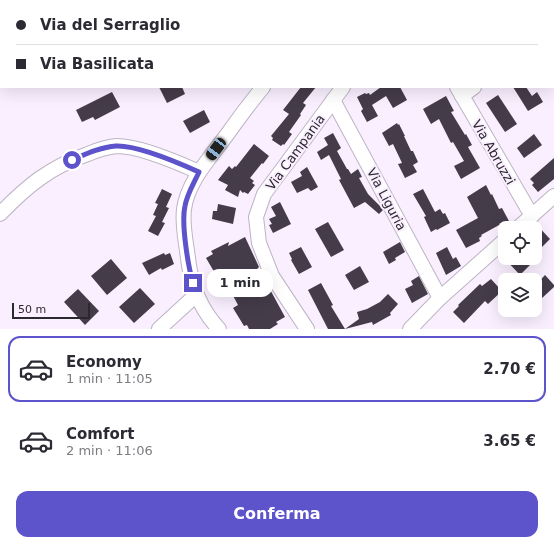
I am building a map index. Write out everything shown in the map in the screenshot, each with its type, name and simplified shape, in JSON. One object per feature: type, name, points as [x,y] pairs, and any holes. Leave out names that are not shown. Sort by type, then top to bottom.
[{"type":"street","points":[[219,329],[207,314],[196,296],[190,271],[183,214],[186,200],[199,172],[262,88]]},
{"type":"street","name":"Via Campania","points":[[306,329],[272,276],[259,243],[256,218],[264,194],[342,88]]},
{"type":"street","points":[[460,91],[470,88]]},
{"type":"street","name":"Via Abruzzi","points":[[460,91],[532,216]]},
{"type":"street","name":"Via Liguria","points":[[333,100],[440,298]]},
{"type":"street","points":[[0,214],[22,192],[56,167],[104,148],[117,146],[135,148],[182,164],[199,172]]},
{"type":"street","points":[[526,221],[554,196]]},
{"type":"street","points":[[410,329],[440,298],[498,246]]},
{"type":"street","points":[[159,329],[196,296]]},
{"type":"building","points":[[160,88],[182,88],[185,94],[167,103]]},
{"type":"building","points":[[300,88],[315,88],[303,103],[306,105],[289,132],[292,134],[284,145],[283,144],[281,146],[272,140],[273,138],[271,136],[289,114],[283,110]]},
{"type":"building","points":[[380,88],[401,88],[407,100],[393,108],[386,96],[372,105],[378,116],[367,122],[361,111],[363,109],[357,97],[365,93],[369,93],[370,95]]},
{"type":"building","points":[[514,88],[527,88],[532,96],[537,92],[543,102],[528,111]]},
{"type":"building","points":[[112,92],[120,107],[95,120],[93,117],[82,122],[76,110]]},
{"type":"building","points":[[498,95],[517,124],[505,132],[486,103]]},
{"type":"building","points":[[446,96],[454,111],[451,112],[472,145],[468,147],[480,168],[461,179],[454,166],[464,161],[453,142],[451,143],[439,119],[431,124],[423,109]]},
{"type":"building","points":[[204,110],[210,122],[190,133],[183,121]]},
{"type":"building","points":[[397,123],[398,125],[399,124],[411,151],[413,151],[418,162],[413,165],[417,172],[405,178],[398,164],[402,163],[393,144],[389,146],[382,133]]},
{"type":"building","points":[[333,133],[341,148],[337,151],[347,169],[351,174],[358,169],[362,177],[359,178],[368,194],[383,210],[379,214],[365,202],[354,208],[339,180],[341,179],[329,155],[321,160],[317,152],[328,145],[324,138]]},
{"type":"building","points":[[534,134],[542,145],[524,158],[517,148]]},
{"type":"building","points":[[254,144],[269,156],[250,178],[254,181],[252,183],[255,185],[248,194],[243,193],[240,190],[238,197],[225,190],[228,185],[218,180],[229,166],[232,169],[235,166],[236,167]]},
{"type":"building","points":[[554,158],[554,179],[538,192],[532,185],[534,183],[530,179]]},
{"type":"building","points":[[307,167],[318,187],[311,191],[308,188],[297,193],[291,182],[302,176],[300,172]]},
{"type":"building","points":[[486,185],[499,209],[502,208],[509,221],[498,221],[498,226],[481,235],[482,236],[479,238],[480,241],[466,248],[456,230],[478,218],[467,197]]},
{"type":"building","points":[[162,189],[172,194],[166,207],[169,208],[162,222],[165,223],[158,236],[148,231],[156,216],[153,215],[158,204],[155,203]]},
{"type":"building","points":[[423,189],[435,212],[440,209],[443,214],[445,213],[450,223],[431,232],[424,217],[426,216],[413,194]]},
{"type":"building","points":[[280,202],[291,224],[273,233],[269,225],[272,224],[269,219],[276,216],[271,207]]},
{"type":"building","points":[[218,204],[236,208],[233,224],[212,219],[213,211],[217,211]]},
{"type":"building","points":[[328,222],[344,250],[331,257],[315,229]]},
{"type":"building","points":[[542,230],[550,239],[542,247]]},
{"type":"building","points":[[245,237],[259,267],[248,278],[255,291],[267,284],[285,317],[276,322],[278,324],[270,329],[249,329],[247,325],[244,326],[233,308],[238,305],[230,290],[226,292],[206,258],[213,254],[211,251],[229,242],[228,246]]},
{"type":"building","points":[[400,242],[405,252],[389,264],[383,252]]},
{"type":"building","points":[[301,247],[312,267],[299,274],[291,260],[292,259],[289,253]]},
{"type":"building","points":[[447,247],[453,259],[456,257],[461,266],[446,275],[436,253]]},
{"type":"building","points":[[164,253],[165,255],[170,253],[174,264],[162,270],[161,268],[149,275],[142,263]]},
{"type":"building","points":[[111,259],[127,278],[107,295],[91,276]]},
{"type":"building","points":[[511,265],[530,265],[522,273],[518,273]]},
{"type":"building","points":[[360,266],[369,282],[354,290],[345,275]]},
{"type":"building","points":[[545,275],[554,287],[542,298],[542,278]]},
{"type":"building","points":[[419,276],[428,294],[412,303],[405,289],[413,285],[411,281]]},
{"type":"building","points":[[491,279],[498,287],[498,295],[488,304],[485,301],[464,323],[453,312],[459,306],[458,305],[480,284],[482,286]]},
{"type":"building","points":[[321,283],[333,305],[331,306],[345,329],[328,329],[308,290]]},
{"type":"building","points":[[140,288],[155,304],[134,323],[119,307]]},
{"type":"building","points":[[78,289],[99,311],[85,325],[64,302]]},
{"type":"building","points":[[388,294],[398,304],[390,313],[391,315],[373,325],[372,322],[345,329],[359,319],[357,312],[367,309],[380,302]]},
{"type":"route","points":[[72,160],[104,148],[117,146],[135,148],[182,164],[199,172],[186,200],[183,214],[190,271],[193,283]]}]
